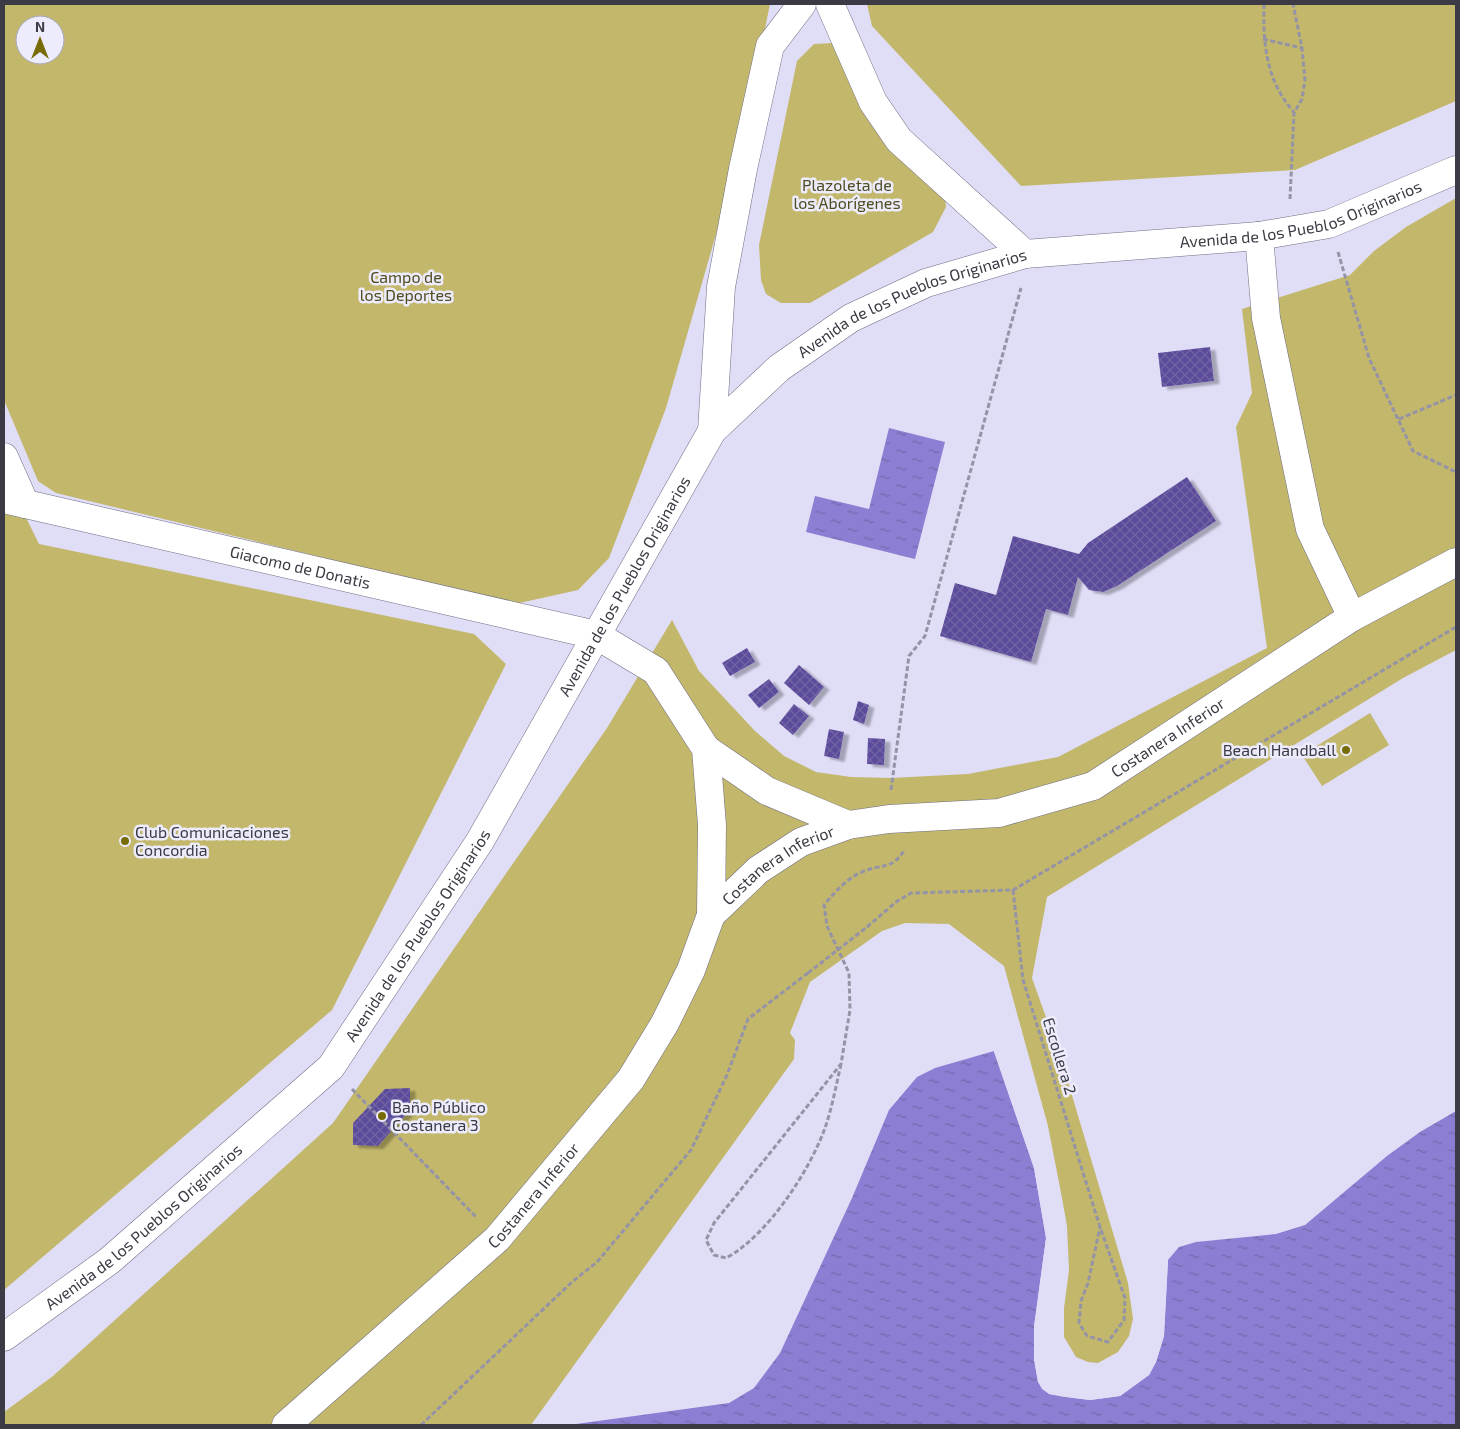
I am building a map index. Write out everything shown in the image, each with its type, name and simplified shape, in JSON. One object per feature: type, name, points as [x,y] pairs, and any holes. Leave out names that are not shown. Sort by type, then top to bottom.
[{"type":"street","points":[[712,430],[721,288],[745,159],[770,46],[802,4]]},
{"type":"street","points":[[830,4],[873,102],[898,140],[1029,254]]},
{"type":"street","name":"Avenida de los Pueblos Originarios","points":[[4,1337],[109,1261],[331,1067],[480,841],[712,430],[779,368],[851,318],[926,283],[1029,254],[1258,236],[1330,224],[1456,170]]},
{"type":"street","points":[[1258,236],[1266,318],[1310,529],[1352,617]]},
{"type":"street","points":[[4,457],[14,501]]},
{"type":"street","name":"Giacomo de Donatis","points":[[14,501],[596,635],[656,671],[706,749]]},
{"type":"street","name":"Costanera Inferior","points":[[286,1425],[497,1239],[631,1079],[665,1023],[691,970],[711,915],[765,866],[801,842],[848,825],[889,818],[999,813],[1093,786],[1352,617],[1456,562]]},
{"type":"street","points":[[706,749],[767,791],[848,825]]},
{"type":"street","points":[[706,749],[712,825],[711,915]]},
{"type":"path","points":[[1264,4],[1263,39],[1270,73],[1282,99],[1294,112]]},
{"type":"path","points":[[1288,232],[1294,112],[1302,99],[1305,80],[1302,48],[1293,4]]},
{"type":"path","points":[[1263,39],[1302,48]]},
{"type":"path","points":[[1330,224],[1370,358],[1400,419],[1413,451],[1456,472]]},
{"type":"path","points":[[841,1064],[714,1224],[706,1240],[714,1255],[726,1258],[743,1250],[772,1219],[813,1157],[832,1106],[841,1064],[850,1010],[849,973],[827,926],[824,906],[840,886],[862,872],[894,864],[905,850],[889,818],[891,778],[909,656],[925,636],[1029,254]]},
{"type":"path","points":[[1400,419],[1456,395]]},
{"type":"path","points":[[421,1425],[572,1282],[597,1262],[691,1150],[727,1075],[748,1019],[867,927],[896,902],[911,893],[1013,890],[1456,627]]},
{"type":"path","name":"Escollera 2","points":[[1013,890],[1023,980],[1100,1227],[1125,1298],[1124,1320],[1108,1342],[1087,1336],[1080,1323],[1081,1301],[1088,1283],[1100,1227]]},
{"type":"path","points":[[331,1067],[497,1239]]},
{"type":"green space","name":"Campo de los Deportes","points":[[4,4],[770,4],[740,151],[666,408],[609,558],[578,590],[515,604],[56,493],[38,481],[4,400]]},
{"type":"green space","points":[[867,4],[1456,4],[1456,101],[1295,170],[1021,186],[872,26]]},
{"type":"green space","name":"Plazoleta de los Aborígenes","points":[[833,43],[944,188],[946,207],[933,232],[810,303],[781,303],[766,294],[761,280],[759,245],[797,61],[814,44]]},
{"type":"green space","points":[[1456,198],[1456,650],[1403,678],[1047,897],[1032,978],[1062,1062],[1128,1283],[1133,1319],[1129,1336],[1118,1352],[1098,1363],[1088,1362],[1076,1357],[1064,1337],[1064,1308],[1069,1270],[1067,1226],[1048,1126],[1004,966],[949,924],[905,923],[882,931],[810,982],[790,1033],[795,1040],[794,1059],[531,1425],[4,1425],[4,1412],[53,1376],[333,1123],[607,728],[672,620],[699,671],[755,731],[784,756],[816,772],[851,777],[891,778],[968,774],[1058,757],[1267,648],[1236,427],[1252,393],[1242,309],[1350,275],[1374,251],[1406,227]]},
{"type":"green space","points":[[4,473],[39,544],[474,634],[506,664],[332,1010],[4,1290]]},
{"type":"green space","name":"Beach Handball","points":[[1370,713],[1389,745],[1322,786],[1302,755]]},
{"type":"water","points":[[889,428],[945,442],[915,559],[806,532],[815,496],[869,509]]},
{"type":"water","points":[[994,1051],[1034,1168],[1046,1238],[1034,1327],[1034,1359],[1038,1382],[1049,1394],[1090,1400],[1120,1396],[1149,1375],[1156,1362],[1164,1336],[1168,1260],[1179,1247],[1196,1242],[1276,1234],[1305,1225],[1387,1156],[1420,1132],[1456,1111],[1456,1425],[569,1425],[729,1403],[754,1388],[780,1353],[852,1198],[889,1110],[917,1077],[935,1068]]},
{"type":"pier","points":[[993,1049],[996,1050],[1036,1168],[1048,1238],[1037,1327],[1036,1359],[1044,1387],[1064,1395],[1106,1396],[1119,1394],[1147,1374],[1161,1335],[1167,1257],[1164,1336],[1156,1362],[1149,1375],[1120,1396],[1090,1400],[1064,1397],[1049,1394],[1042,1389],[1038,1382],[1034,1359],[1034,1327],[1046,1238],[1034,1168]]},
{"type":"building","points":[[1210,347],[1214,381],[1162,387],[1158,353]]},
{"type":"building","points":[[1187,477],[1216,521],[1117,586],[1103,592],[1089,590],[1078,577],[1068,615],[1046,609],[1031,662],[940,636],[955,583],[996,595],[1013,536],[1079,554],[1088,543]]},
{"type":"building","points":[[747,648],[755,662],[730,676],[722,663]]},
{"type":"building","points":[[799,665],[824,687],[809,705],[784,683]]},
{"type":"building","points":[[769,679],[779,692],[759,708],[748,695]]},
{"type":"building","points":[[858,701],[869,705],[864,724],[853,720]]},
{"type":"building","points":[[794,704],[809,716],[793,735],[779,723]]},
{"type":"building","points":[[829,729],[844,732],[839,759],[824,756]]},
{"type":"building","points":[[868,738],[885,739],[884,765],[867,764]]},
{"type":"building","name":"Baño Público Costanera 3","points":[[410,1088],[410,1110],[378,1146],[353,1145],[353,1123],[385,1089]]},
{"type":"place","name":"Beach Handball","points":[[1346,750]]},
{"type":"place","name":"Club Comunicaciones Concordia","points":[[125,841]]},
{"type":"place","name":"Baño Público Costanera 3","points":[[382,1116]]}]
